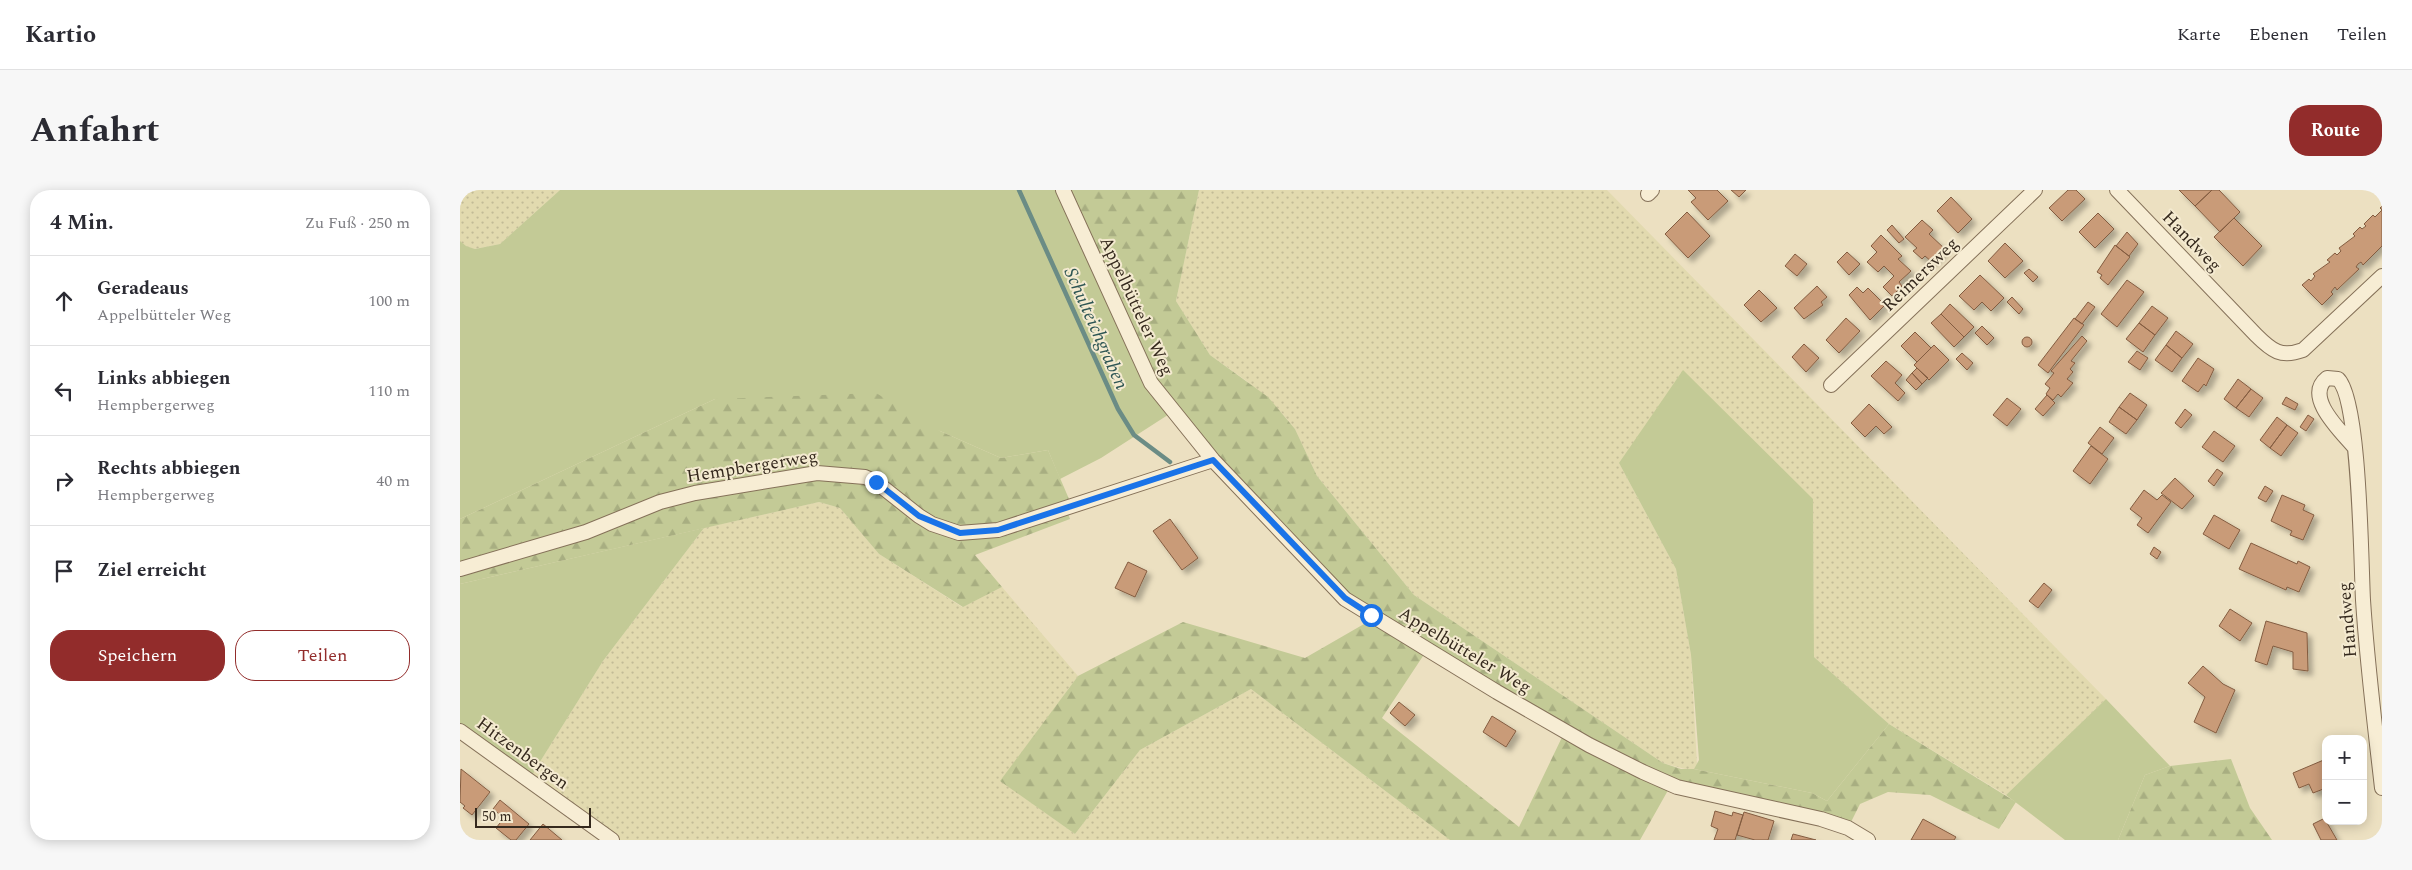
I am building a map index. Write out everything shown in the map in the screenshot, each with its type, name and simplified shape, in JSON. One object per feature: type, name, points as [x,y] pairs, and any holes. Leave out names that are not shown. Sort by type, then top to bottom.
[{"type":"street","name":"Appelbütteler Weg","points":[[1062,190],[1151,383],[1213,460],[1345,598],[1497,692],[1589,745],[1670,785],[1821,819],[1848,828],[1868,840]]},
{"type":"street","name":"Reimersweg","points":[[1831,385],[2035,190]]},
{"type":"street","name":"Handweg","points":[[2117,190],[2264,343],[2274,350],[2287,354],[2308,346],[2382,276]]},
{"type":"street","name":"Handweg","points":[[2355,448],[2363,600],[2382,788]]},
{"type":"street","name":"Hempbergerweg","points":[[460,568],[586,532],[622,515],[695,492],[817,473],[865,477],[876,482],[919,516],[960,533],[998,530],[1213,460]]},
{"type":"street","name":"Hitzenbergen","points":[[460,731],[612,840]]},
{"type":"shaded area","points":[[460,190],[560,190],[500,244],[475,249],[465,246],[460,241]]},
{"type":"shaded area","points":[[1199,190],[1607,190],[2106,699],[2006,795],[1889,724],[1814,657],[1813,499],[1619,463],[1676,569],[1691,655],[1697,765],[1694,769],[1689,770],[1663,763],[1414,595],[1317,476],[1295,429],[1282,413],[1248,382],[1210,355],[1176,301]]},
{"type":"shaded area","points":[[819,502],[840,508],[879,554],[962,607],[1002,587],[1078,676],[1001,781],[1075,834],[1140,750],[1251,689],[1450,840],[616,840],[528,781],[603,661],[704,528]]},
{"type":"green space","points":[[560,190],[1063,190],[1174,411],[1101,458],[1060,479],[1048,450],[1001,458],[940,431],[715,399],[460,519],[460,241],[466,246],[475,249],[500,244]]},
{"type":"green space","points":[[1063,190],[1199,190],[1176,301],[1210,355],[1268,397],[1295,429],[1317,476],[1414,595],[1663,763],[1681,769],[1694,769],[1812,793],[1827,801],[1889,724],[2016,802],[1999,829],[1930,795],[1888,792],[1860,804],[1848,828],[1671,785],[1640,840],[1450,840],[1251,689],[1140,750],[1075,834],[1000,781],[1078,676],[1183,622],[1305,658],[1364,624],[1371,615],[1345,599],[1151,383]],"holes":[[[1427,650],[1564,733],[1519,827],[1382,718]]]},
{"type":"green space","points":[[1683,370],[1813,499],[1814,657],[1889,724],[1827,801],[1812,793],[1694,769],[1699,760],[1691,655],[1676,569],[1619,463]]},
{"type":"green space","points":[[876,393],[940,431],[1001,458],[1048,450],[1072,506],[1066,508],[1070,519],[975,555],[1002,587],[963,607],[879,554],[840,508],[819,502],[460,584],[460,519],[715,399]]},
{"type":"green space","points":[[704,528],[603,661],[528,781],[460,726],[460,584]]},
{"type":"green space","points":[[2106,699],[2170,766],[2145,775],[2118,840],[2065,840],[2006,795]]},
{"type":"green space","points":[[2231,759],[2250,808],[2272,840],[2118,840],[2145,775],[2170,766]]},
{"type":"building","points":[[1688,190],[1717,190],[1728,201],[1708,220],[1691,202],[1696,198]]},
{"type":"building","points":[[1731,190],[1746,190],[1739,197]]},
{"type":"building","points":[[2068,190],[2076,190],[2085,199],[2062,221],[2049,208]]},
{"type":"building","points":[[2179,190],[2212,190],[2195,206]]},
{"type":"building","points":[[2212,190],[2219,190],[2240,212],[2220,232],[2195,206]]},
{"type":"building","points":[[1951,197],[1972,219],[1958,233],[1937,211]]},
{"type":"building","points":[[2382,210],[2382,246],[2363,265],[2361,262],[2358,264],[2356,267],[2359,269],[2337,290],[2335,287],[2331,292],[2333,294],[2322,305],[2302,285],[2309,279],[2311,281],[2315,276],[2313,274],[2330,262],[2327,260],[2335,253],[2337,255],[2341,251],[2339,248],[2355,236],[2353,234],[2360,227],[2362,229],[2366,226],[2364,224],[2373,215],[2375,217]]},
{"type":"building","points":[[1687,212],[1710,236],[1688,258],[1665,234]]},
{"type":"building","points":[[2098,213],[2114,229],[2095,248],[2079,232]]},
{"type":"building","points":[[2234,218],[2262,246],[2243,266],[2214,237]]},
{"type":"building","points":[[1922,220],[1933,230],[1929,234],[1945,249],[1932,262],[1925,256],[1922,259],[1913,251],[1917,248],[1905,237]]},
{"type":"building","points":[[1892,225],[1904,239],[1899,243],[1887,230]]},
{"type":"building","points":[[2127,232],[2138,244],[2129,256],[2116,246]]},
{"type":"building","points":[[1881,235],[1902,256],[1898,259],[1911,271],[1899,282],[1902,286],[1892,296],[1883,287],[1894,276],[1884,266],[1878,272],[1867,262],[1877,252],[1871,246]]},
{"type":"building","points":[[2005,243],[2023,261],[2005,278],[1988,261]]},
{"type":"building","points":[[2115,245],[2130,257],[2108,285],[2100,278],[2102,275],[2097,272]]},
{"type":"building","points":[[1847,252],[1860,264],[1849,275],[1837,262]]},
{"type":"building","points":[[1795,254],[1807,264],[1797,276],[1785,266]]},
{"type":"building","points":[[2029,269],[2038,277],[2033,282],[2024,273]]},
{"type":"building","points":[[1980,275],[2004,298],[1991,311],[1982,302],[1974,310],[1959,296]]},
{"type":"building","points":[[2127,280],[2144,292],[2117,327],[2101,314]]},
{"type":"building","points":[[1817,286],[1827,297],[1821,302],[1823,305],[1804,319],[1794,308]]},
{"type":"building","points":[[1857,287],[1863,293],[1868,288],[1885,305],[1870,320],[1849,295]]},
{"type":"building","points":[[1759,290],[1777,308],[1761,322],[1744,305]]},
{"type":"building","points":[[2012,297],[2023,309],[2019,314],[2007,302]]},
{"type":"building","points":[[2088,302],[2095,307],[2082,324],[2075,319]]},
{"type":"building","points":[[1950,304],[1974,327],[1964,337],[1941,314]]},
{"type":"building","points":[[2152,306],[2168,318],[2155,335],[2139,323]]},
{"type":"building","points":[[1941,314],[1964,337],[1954,347],[1931,323]]},
{"type":"building","points":[[1846,318],[1860,331],[1839,353],[1826,340]]},
{"type":"building","points":[[2074,318],[2084,325],[2048,373],[2038,365]]},
{"type":"building","points":[[2139,323],[2155,335],[2143,352],[2126,339]]},
{"type":"building","points":[[1982,326],[1994,338],[1987,345],[1975,333]]},
{"type":"building","points":[[2176,331],[2193,344],[2182,358],[2166,345]]},
{"type":"building","points":[[1915,332],[1931,348],[1917,362],[1901,346]]},
{"type":"building","points":[[2082,336],[2087,341],[2071,361],[2075,363],[2070,369],[2073,372],[2067,379],[2073,383],[2061,397],[2058,394],[2053,400],[2046,394],[2050,388],[2045,384],[2054,373],[2051,371]]},
{"type":"building","points":[[2027,337],[2032,342],[2027,347],[2022,342]]},
{"type":"building","points":[[1804,344],[1819,358],[1806,372],[1792,357]]},
{"type":"building","points":[[1934,345],[1949,360],[1929,380],[1914,365]]},
{"type":"building","points":[[2166,345],[2182,358],[2172,372],[2155,360]]},
{"type":"building","points":[[2137,351],[2148,358],[2140,370],[2128,362]]},
{"type":"building","points":[[1962,353],[1973,363],[1967,370],[1956,359]]},
{"type":"building","points":[[2198,358],[2214,369],[2206,386],[2204,384],[2198,392],[2182,381]]},
{"type":"building","points":[[1886,361],[1902,375],[1895,383],[1905,393],[1898,401],[1871,376]]},
{"type":"building","points":[[1917,368],[1928,378],[1922,384],[1912,373]]},
{"type":"building","points":[[1912,373],[1922,384],[1916,390],[1906,380]]},
{"type":"building","points":[[2238,379],[2251,389],[2236,408],[2224,399]]},
{"type":"building","points":[[2251,389],[2263,398],[2249,417],[2236,408]]},
{"type":"building","points":[[2130,393],[2147,405],[2137,420],[2119,407]]},
{"type":"building","points":[[2047,395],[2055,403],[2043,416],[2035,409]]},
{"type":"building","points":[[2286,397],[2298,404],[2295,410],[2282,404]]},
{"type":"building","points":[[2007,398],[2021,409],[2007,426],[1993,415]]},
{"type":"building","points":[[1869,404],[1892,427],[1884,434],[1876,426],[1865,437],[1851,423]]},
{"type":"building","points":[[2119,407],[2137,420],[2126,434],[2109,422]]},
{"type":"building","points":[[2185,409],[2192,415],[2181,428],[2175,423]]},
{"type":"building","points":[[2308,415],[2314,419],[2306,431],[2300,427]]},
{"type":"building","points":[[2277,417],[2287,425],[2270,448],[2260,440]]},
{"type":"building","points":[[2287,425],[2298,433],[2281,456],[2270,448]]},
{"type":"building","points":[[2100,427],[2114,438],[2102,454],[2088,443]]},
{"type":"building","points":[[2214,431],[2235,446],[2223,462],[2202,447]]},
{"type":"building","points":[[2091,446],[2108,459],[2090,484],[2073,471]]},
{"type":"building","points":[[2217,469],[2223,473],[2214,486],[2208,481]]},
{"type":"building","points":[[2175,478],[2194,496],[2182,509],[2161,493]]},
{"type":"building","points":[[2265,486],[2273,491],[2266,502],[2258,498]]},
{"type":"building","points":[[2144,490],[2157,500],[2162,495],[2171,502],[2148,533],[2137,525],[2142,518],[2130,509]]},
{"type":"building","points":[[2282,495],[2305,505],[2303,510],[2314,515],[2303,540],[2290,535],[2292,531],[2271,521]]},
{"type":"building","points":[[2214,515],[2240,530],[2229,549],[2203,534]]},
{"type":"building","points":[[1170,519],[1198,558],[1182,570],[1153,531]]},
{"type":"building","points":[[2251,543],[2297,564],[2298,561],[2310,567],[2299,592],[2287,587],[2286,590],[2239,569]]},
{"type":"building","points":[[2154,547],[2161,552],[2157,559],[2150,554]]},
{"type":"building","points":[[1128,562],[1147,571],[1135,597],[1115,588]]},
{"type":"building","points":[[2044,583],[2052,590],[2038,608],[2029,601]]},
{"type":"building","points":[[2230,609],[2252,623],[2240,641],[2219,626]]},
{"type":"building","points":[[2266,621],[2307,633],[2308,671],[2293,669],[2293,652],[2273,646],[2267,665],[2255,661]]},
{"type":"building","points":[[2203,666],[2223,684],[2235,690],[2216,733],[2194,722],[2205,697],[2188,683]]},
{"type":"building","points":[[1399,702],[1415,715],[1405,726],[1390,713]]},
{"type":"building","points":[[1492,716],[1516,731],[1506,747],[1483,732]]},
{"type":"building","points":[[2322,761],[2322,790],[2313,793],[2309,784],[2299,788],[2293,773]]},
{"type":"building","points":[[461,769],[490,792],[472,815],[463,808],[465,806],[460,802]]},
{"type":"building","points":[[500,800],[529,824],[516,840],[511,840],[496,828],[504,818],[493,809]]},
{"type":"building","points":[[1715,811],[1732,816],[1733,812],[1743,815],[1735,840],[1714,840],[1718,829],[1711,826]]},
{"type":"building","points":[[1744,812],[1774,821],[1768,840],[1755,840],[1737,835]]},
{"type":"building","points":[[1923,819],[1956,837],[1954,840],[1911,840]]},
{"type":"building","points":[[2322,820],[2322,825],[2328,825],[2337,840],[2321,840],[2313,824]]},
{"type":"building","points":[[543,824],[562,840],[530,840]]},
{"type":"building","points":[[1793,834],[1816,840],[1791,840]]},
{"type":"waterway","name":"Schulteichgraben","points":[[1019,190],[1118,409],[1134,435],[1170,462]]},
{"type":"route","points":[[876,482],[932,524],[960,533],[998,530],[1213,460],[1345,598],[1371,615]]}]
